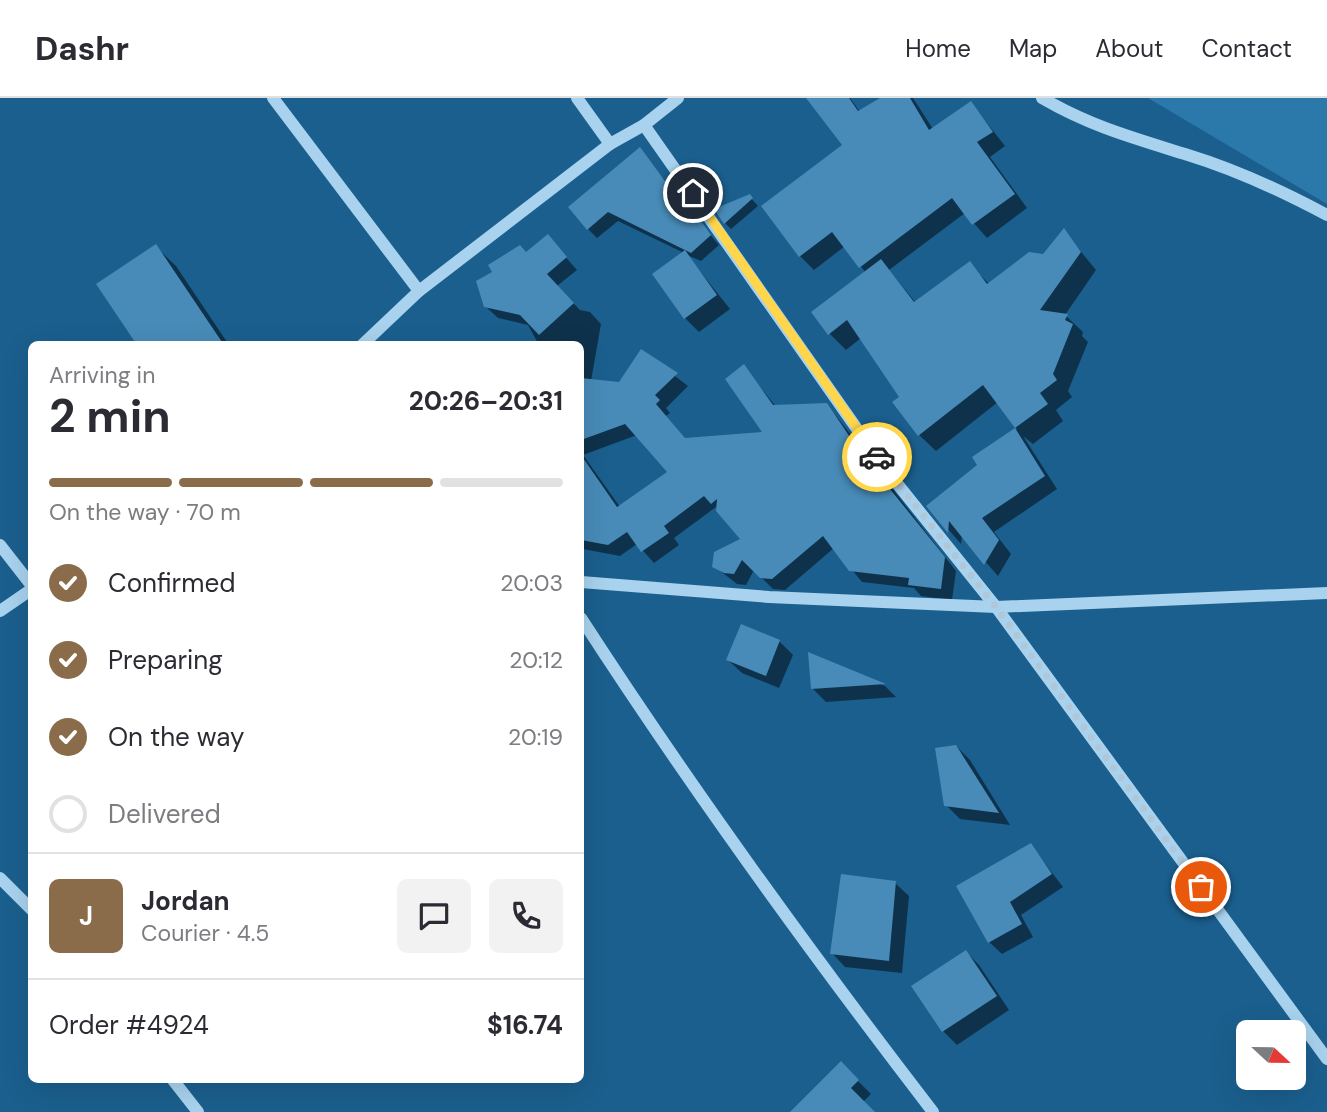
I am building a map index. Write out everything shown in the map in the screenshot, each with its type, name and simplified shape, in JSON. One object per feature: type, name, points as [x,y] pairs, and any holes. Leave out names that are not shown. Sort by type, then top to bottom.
[{"type":"street","points":[[577,98],[610,144]]},
{"type":"street","points":[[377,341],[419,291],[610,144],[644,125],[678,98]]},
{"type":"street","points":[[1042,98],[1103,130],[1188,155],[1270,185],[1327,215]]},
{"type":"street","points":[[280,100],[419,291]]},
{"type":"street","points":[[644,125],[883,466],[996,607],[1327,1059]]},
{"type":"street","points":[[0,545],[28,582]]},
{"type":"street","points":[[584,582],[769,597],[996,607],[1327,593]]},
{"type":"street","points":[[0,611],[28,590]]},
{"type":"street","points":[[584,623],[639,708],[828,975],[933,1112]]},
{"type":"street","points":[[0,877],[28,906]]},
{"type":"street","points":[[175,1083],[198,1112]]},
{"type":"shaded area","points":[[1148,98],[1327,98],[1327,204]]},
{"type":"building","points":[[806,98],[849,98],[858,111],[880,98],[910,98],[929,130],[971,101],[993,132],[977,142],[1015,194],[972,225],[952,198],[859,268],[832,232],[799,257],[761,206],[842,145]]},
{"type":"building","points":[[640,147],[665,181],[666,195],[688,221],[698,217],[711,235],[691,253],[608,212],[587,230],[568,207]]},
{"type":"building","points":[[750,194],[753,198],[724,224],[714,209]]},
{"type":"building","points":[[1064,228],[1081,252],[1040,310],[1068,314],[1065,320],[1073,324],[1053,374],[1057,380],[1040,393],[1048,404],[1015,428],[983,385],[918,436],[892,402],[899,397],[847,320],[828,335],[811,312],[881,259],[914,302],[970,261],[987,284],[1029,252],[1043,254]]},
{"type":"building","points":[[548,234],[567,257],[547,274],[574,303],[539,335],[520,315],[484,307],[476,281],[492,272],[488,265],[520,245],[526,252]]},
{"type":"building","points":[[156,244],[221,341],[134,341],[96,284]]},
{"type":"building","points":[[685,250],[717,295],[684,319],[652,274]]},
{"type":"building","points":[[641,349],[678,373],[655,395],[660,400],[656,404],[685,438],[762,432],[725,379],[744,364],[773,405],[827,403],[860,452],[945,557],[941,589],[908,585],[909,578],[849,571],[823,536],[772,579],[760,578],[742,560],[734,574],[724,573],[712,567],[714,552],[740,539],[716,511],[717,499],[711,504],[704,496],[664,526],[669,533],[641,552],[627,532],[608,545],[584,541],[584,459],[617,507],[667,472],[625,424],[584,439],[584,378],[619,382]]},
{"type":"building","points":[[1015,428],[1045,476],[982,518],[999,540],[984,565],[949,521],[948,533],[926,506],[977,465],[972,457]]},
{"type":"building","points":[[741,624],[780,640],[766,676],[726,660]]},
{"type":"building","points":[[808,652],[886,684],[811,689]]},
{"type":"building","points":[[956,745],[999,813],[944,806],[935,748]]},
{"type":"building","points":[[1031,843],[1052,874],[1010,902],[1022,924],[988,943],[956,886]]},
{"type":"building","points":[[841,874],[896,881],[889,961],[830,954]]},
{"type":"building","points":[[966,950],[997,996],[942,1032],[911,986]]},
{"type":"building","points":[[841,1061],[859,1080],[851,1088],[875,1112],[790,1112]]},
{"type":"way so far","points":[[877,457],[996,607],[1201,887]]},
{"type":"route","points":[[693,193],[877,457]]}]
